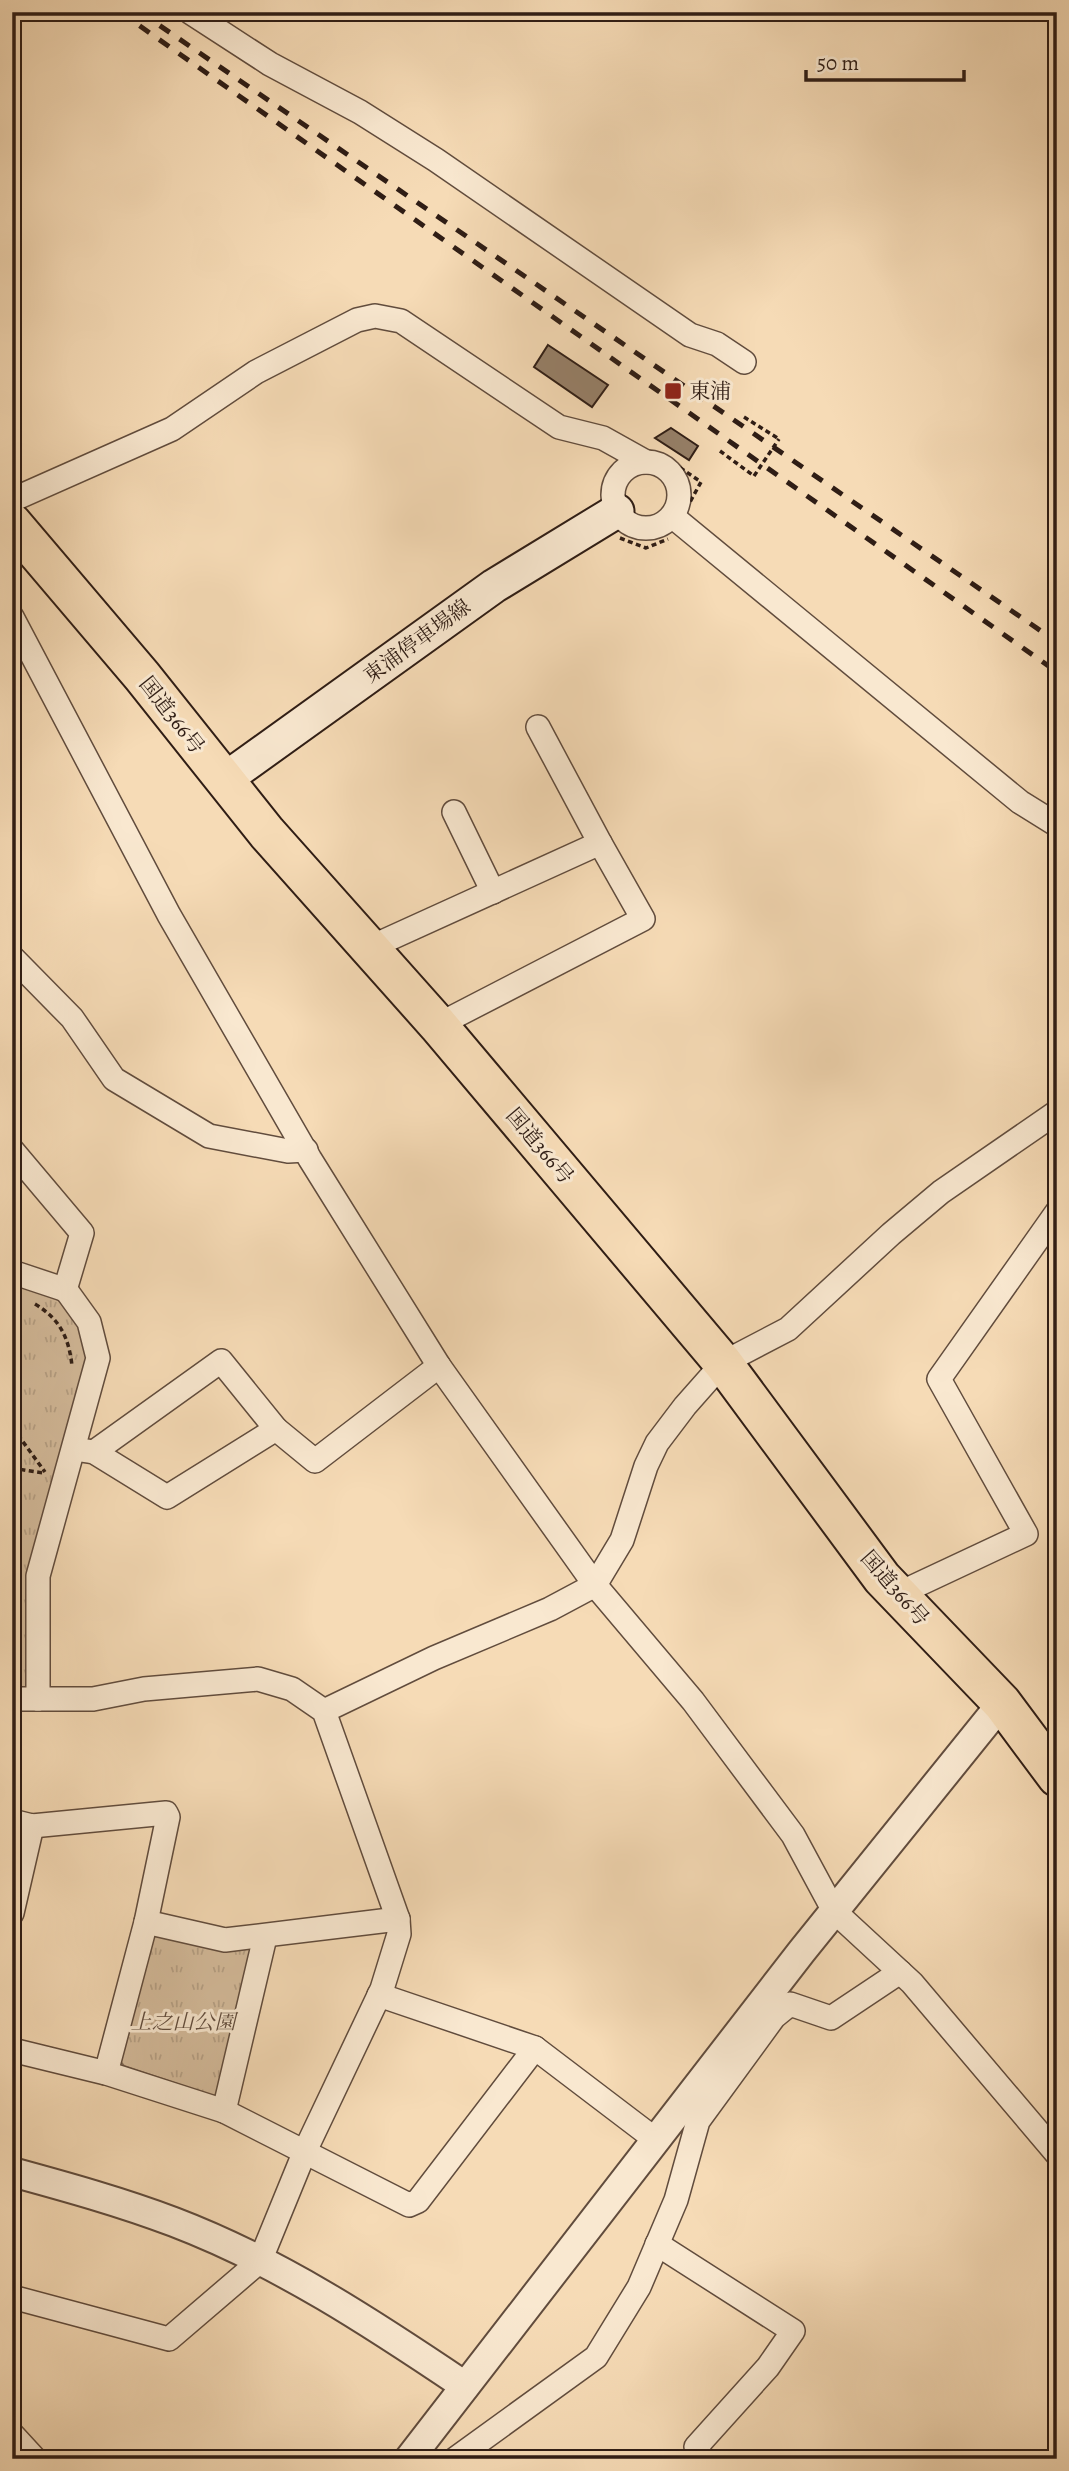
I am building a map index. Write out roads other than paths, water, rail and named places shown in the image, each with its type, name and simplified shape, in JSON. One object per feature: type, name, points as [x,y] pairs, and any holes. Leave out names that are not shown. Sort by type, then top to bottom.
[{"type":"highway","name":"国道366号","points":[[12,523],[142,676],[224,780],[438,1025],[723,1363],[882,1577],[1002,1703],[1057,1777]]},
{"type":"main road","name":"東浦停車場線","points":[[224,780],[494,586],[617,511]]},
{"type":"street","points":[[190,12],[270,64],[360,112],[436,160],[690,334],[717,344],[744,362]]},
{"type":"street","points":[[12,500],[172,429],[256,372],[356,320],[374,316],[401,321],[559,427],[603,438],[653,457],[666,468],[678,485],[679,521]]},
{"type":"street","points":[[653,457],[635,463],[618,476],[612,496],[617,511],[628,524],[639,528],[679,521]]},
{"type":"street","points":[[679,521],[1020,802],[1057,825]]},
{"type":"street","points":[[12,617],[169,915],[306,1150],[439,1366],[595,1585],[693,1701],[793,1835],[834,1911],[900,1972],[1057,2154]]},
{"type":"street","points":[[438,1025],[643,919],[538,727]]},
{"type":"street","points":[[454,812],[493,891]]},
{"type":"street","points":[[369,948],[600,843]]},
{"type":"street","points":[[12,957],[72,1018],[114,1079],[209,1136],[288,1151],[306,1150]]},
{"type":"street","points":[[324,1711],[434,1658],[550,1609],[595,1585],[621,1540],[646,1466],[657,1443],[723,1363],[788,1329],[941,1192],[1057,1112]]},
{"type":"street","points":[[12,1150],[82,1233],[65,1290]]},
{"type":"street","points":[[898,1594],[1026,1534],[940,1379],[1057,1212]]},
{"type":"street","points":[[12,1272],[65,1290],[89,1322],[98,1358],[84,1451]]},
{"type":"street","points":[[38,1699],[38,1576],[56,1476],[84,1451],[222,1361],[276,1429],[315,1461],[439,1366]]},
{"type":"street","points":[[84,1451],[167,1497],[276,1429]]},
{"type":"street","points":[[12,1699],[93,1699],[144,1689],[258,1679],[292,1689],[324,1711],[398,1919],[399,1934],[380,1995],[305,2151],[260,2261],[169,2339],[12,2297]]},
{"type":"street","points":[[410,2459],[834,1911],[1002,1703]]},
{"type":"street","points":[[12,1913],[22,1824],[166,1813],[168,1823],[146,1922],[106,2073]]},
{"type":"street","points":[[146,1922],[225,1940],[398,1919]]},
{"type":"street","points":[[224,2111],[265,1937]]},
{"type":"street","points":[[429,2433],[454,2459],[596,2357],[639,2287],[676,2200],[698,2121],[774,2017],[790,2004],[831,2018],[900,1972]]},
{"type":"street","points":[[380,1995],[535,2048],[656,2140]]},
{"type":"street","points":[[12,2050],[106,2073],[224,2111],[409,2205],[418,2201],[535,2048]]},
{"type":"street","points":[[12,2172],[121,2203],[177,2223],[260,2261],[359,2315],[465,2386]]},
{"type":"street","points":[[657,2244],[793,2331],[768,2367],[696,2447],[703,2459]]},
{"type":"street","points":[[12,2434],[35,2459]]},
{"type":"railway","points":[[120,12],[1057,672]]},
{"type":"railway","points":[[140,12],[1057,642]]},
{"type":"place","name":"東浦","points":[[673,391]]},
{"type":"park label","name":"上之山公園","points":[[183,2022]]}]
